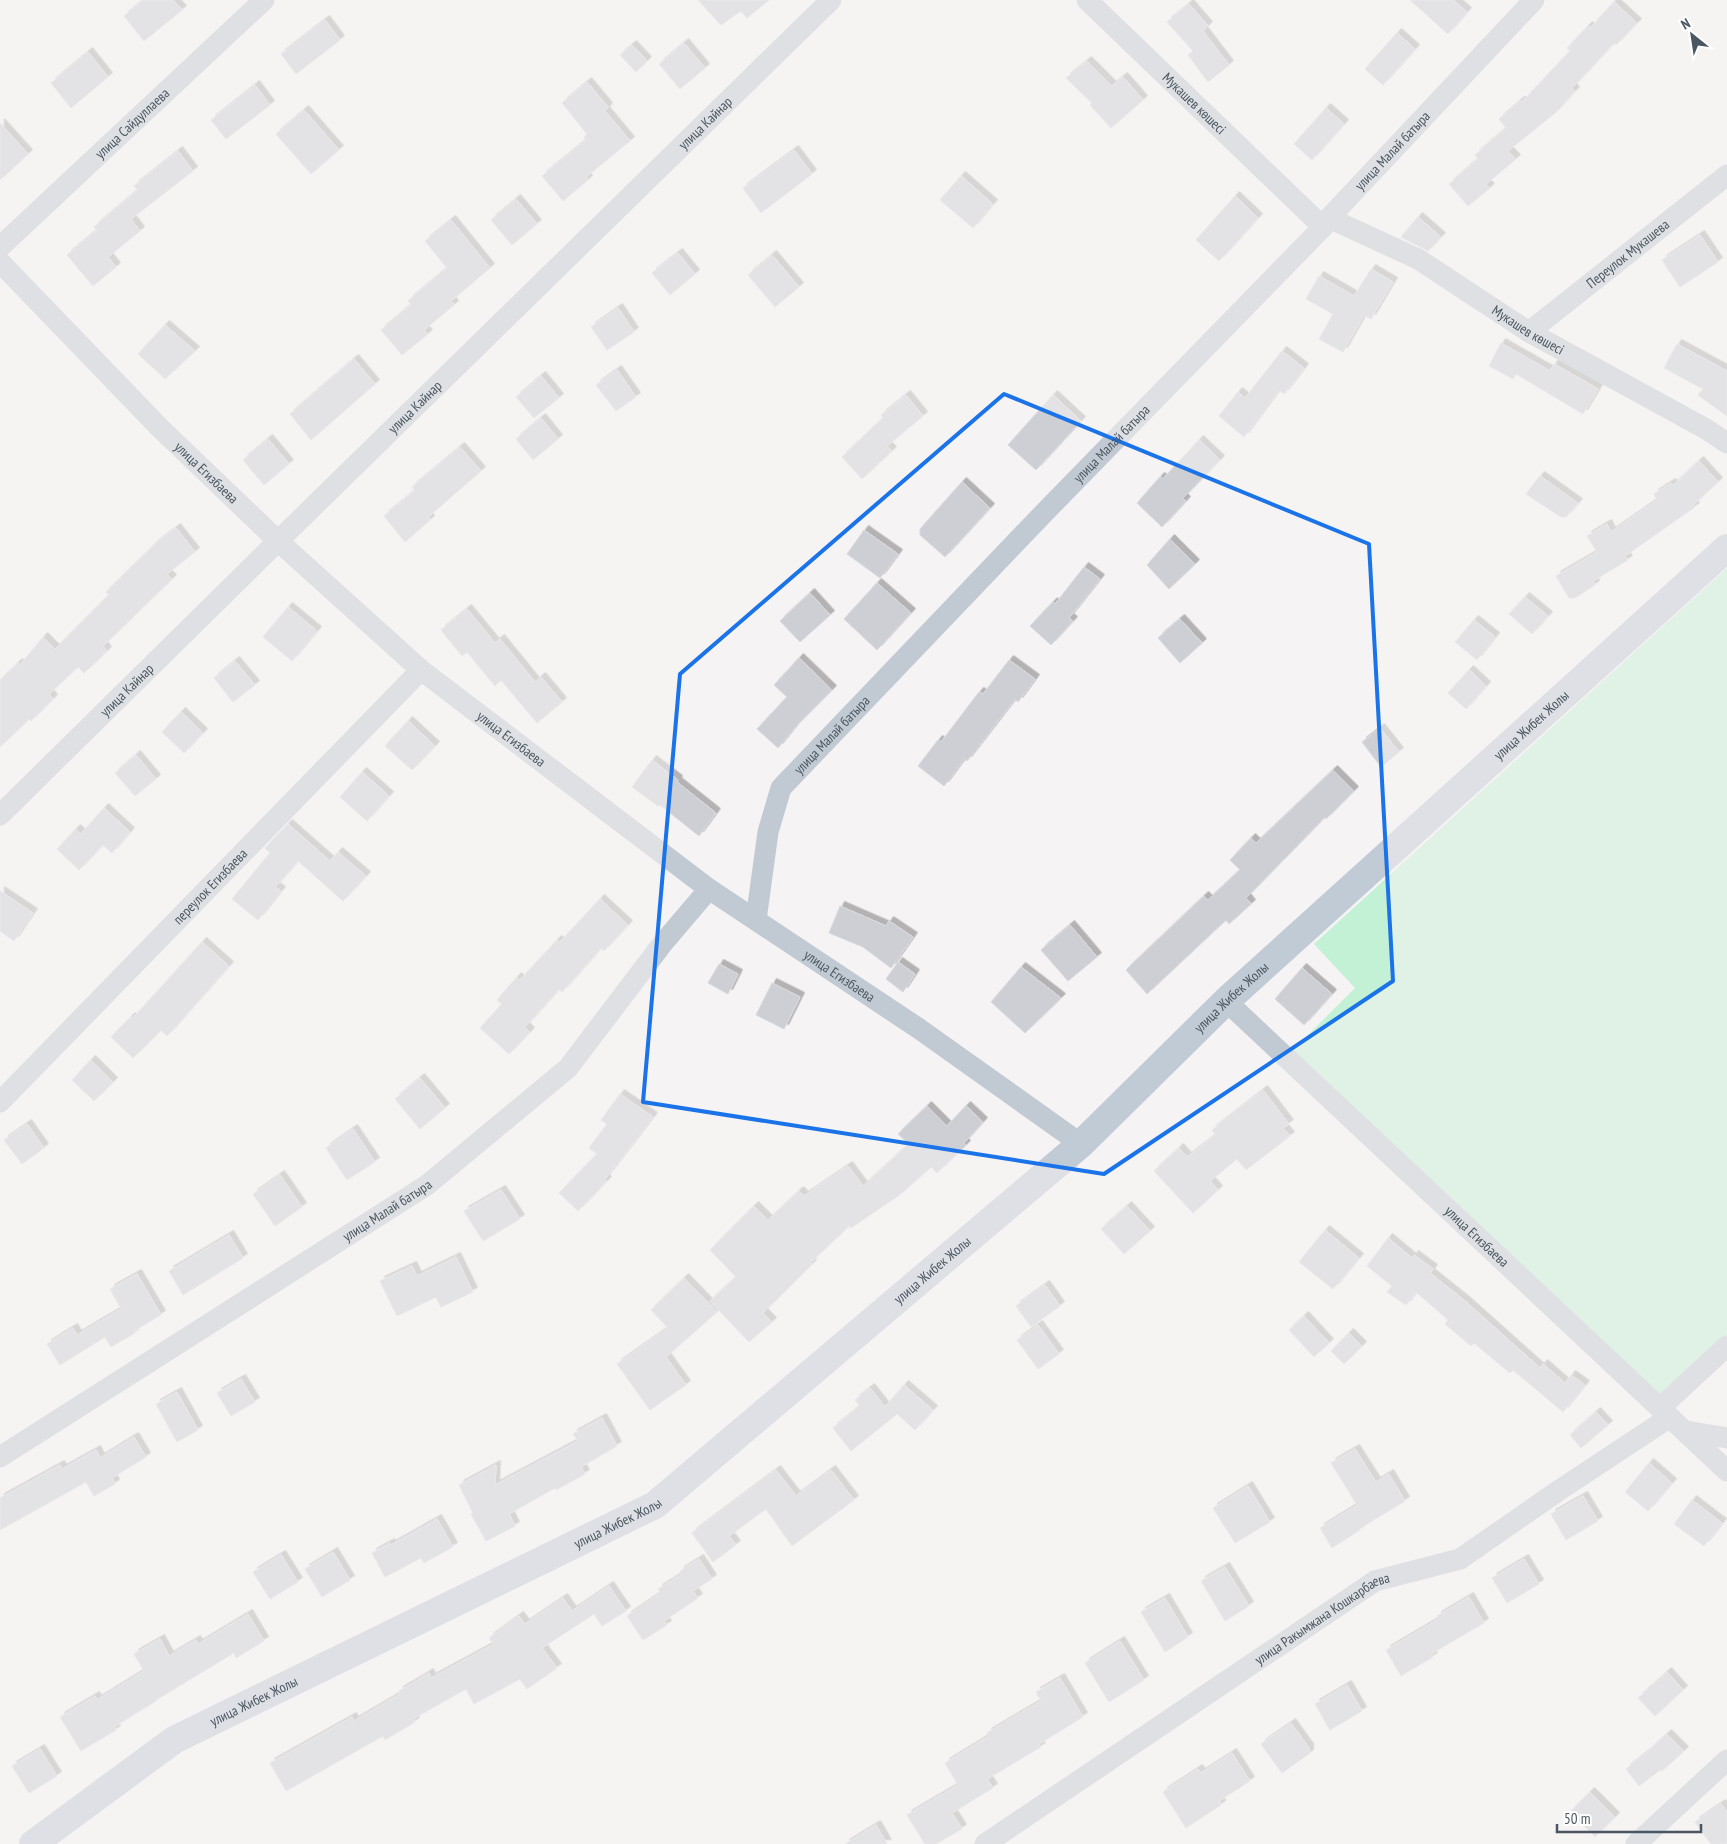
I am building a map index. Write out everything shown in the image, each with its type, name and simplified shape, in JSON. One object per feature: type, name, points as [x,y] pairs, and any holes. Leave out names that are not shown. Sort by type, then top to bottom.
[{"type":"main road","name":"улица Жибек Жолы","points":[[32,1844],[174,1740],[655,1505],[1081,1144],[1226,1002],[1727,548]]},
{"type":"street","name":"улица Сайдуллаева","points":[[0,247],[264,0]]},
{"type":"street","name":"улица Кайнар","points":[[0,815],[831,0]]},
{"type":"street","name":"Мукашев көшесі","points":[[1087,0],[1326,223],[1418,259],[1529,332],[1706,429],[1727,443]]},
{"type":"street","name":"улица Малай батыра","points":[[756,920],[768,832],[781,788],[1041,516],[1326,223],[1534,0]]},
{"type":"street","name":"Переулок Мукашева","points":[[1529,332],[1727,175]]},
{"type":"street","name":"улица Егизбаева","points":[[0,262],[160,428],[278,541],[421,670],[709,889],[918,1028],[1081,1144]]},
{"type":"street","name":"переулок Егизбаева","points":[[0,1102],[421,670]]},
{"type":"street","name":"улица Малай батыра","points":[[0,1457],[427,1184],[568,1068],[663,943],[709,889]]},
{"type":"street","name":"улица Егизбаева","points":[[1226,1002],[1727,1471]]},
{"type":"street","name":"улица Ракымжана Кошкарбаева","points":[[985,1844],[1375,1581],[1460,1560],[1568,1484],[1672,1419],[1727,1346]]},
{"type":"street","points":[[1672,1419],[1727,1438]]},
{"type":"street","points":[[1636,1844],[1727,1760]]},
{"type":"highlighted area","points":[[1004,394],[1369,544],[1393,981],[1104,1174],[643,1102],[680,674]]},
{"type":"green space","points":[[1727,568],[1727,1338],[1658,1404],[1290,1053],[1355,988],[1314,944]]},
{"type":"building","points":[[144,0],[173,0],[182,10],[144,41],[124,16]]},
{"type":"building","points":[[698,0],[769,0],[747,18],[741,11],[721,25]]},
{"type":"building","points":[[1410,0],[1453,0],[1467,12],[1448,34]]},
{"type":"building","points":[[1614,2],[1637,23],[1616,45],[1614,43],[1572,88],[1575,91],[1555,113],[1508,151],[1516,159],[1486,184],[1490,188],[1468,206],[1449,184],[1478,159],[1475,155],[1506,128],[1499,119],[1520,101],[1522,102],[1570,51],[1567,48],[1588,26],[1590,28]]},
{"type":"building","points":[[1189,4],[1208,26],[1203,31],[1229,65],[1208,82],[1188,55],[1193,51],[1167,22]]},
{"type":"building","points":[[325,20],[340,40],[296,74],[281,54]]},
{"type":"building","points":[[1397,33],[1415,49],[1383,85],[1365,69]]},
{"type":"building","points":[[684,43],[705,68],[680,89],[659,64]]},
{"type":"building","points":[[632,45],[647,61],[636,72],[620,55]]},
{"type":"building","points":[[88,52],[108,77],[71,108],[51,83]]},
{"type":"building","points":[[1087,61],[1112,86],[1123,77],[1143,100],[1111,128],[1090,105],[1092,103],[1066,78]]},
{"type":"building","points":[[587,82],[608,107],[605,111],[630,141],[586,177],[588,180],[563,201],[542,176],[586,140],[584,137],[587,134],[562,103]]},
{"type":"building","points":[[255,85],[270,105],[226,139],[211,120]]},
{"type":"building","points":[[1326,108],[1344,124],[1312,160],[1294,144]]},
{"type":"building","points":[[304,110],[339,150],[311,174],[276,134]]},
{"type":"building","points":[[0,123],[28,154],[0,180]]},
{"type":"building","points":[[794,150],[812,174],[761,213],[743,188]]},
{"type":"building","points":[[178,151],[193,171],[131,219],[140,231],[108,257],[116,267],[93,286],[67,255],[97,230],[94,227],[138,190],[134,186]]},
{"type":"building","points":[[961,176],[993,204],[973,228],[940,200]]},
{"type":"building","points":[[1235,196],[1258,218],[1219,261],[1196,240]]},
{"type":"building","points":[[516,199],[537,224],[512,245],[491,220]]},
{"type":"building","points":[[1418,217],[1441,237],[1428,251],[1401,237]]},
{"type":"building","points":[[451,220],[490,268],[451,301],[454,305],[424,330],[428,334],[402,355],[381,330],[411,305],[408,301],[447,268],[425,241]]},
{"type":"building","points":[[1700,235],[1718,262],[1680,287],[1662,260]]},
{"type":"building","points":[[678,253],[695,274],[670,295],[652,273]]},
{"type":"building","points":[[772,255],[799,287],[775,307],[748,275]]},
{"type":"building","points":[[1371,269],[1393,282],[1371,319],[1364,315],[1343,352],[1319,339],[1333,314],[1306,299],[1319,276],[1354,296]]},
{"type":"building","points":[[618,308],[634,332],[607,350],[591,327]]},
{"type":"building","points":[[165,325],[195,351],[165,379],[138,354]]},
{"type":"building","points":[[1501,343],[1550,371],[1554,364],[1598,389],[1583,414],[1516,374],[1513,379],[1489,366]]},
{"type":"building","points":[[1677,344],[1727,371],[1727,416],[1698,395],[1703,389],[1664,368]]},
{"type":"building","points":[[1282,351],[1304,368],[1284,394],[1279,390],[1244,437],[1219,416],[1238,392],[1245,398]]},
{"type":"building","points":[[354,359],[375,384],[311,440],[290,414]]},
{"type":"building","points":[[617,370],[636,397],[616,411],[596,385]]},
{"type":"building","points":[[541,376],[559,398],[534,418],[516,397]]},
{"type":"building","points":[[906,395],[923,416],[887,446],[892,451],[862,479],[842,457],[883,418],[881,415]]},
{"type":"building","points":[[1053,395],[1081,421],[1036,470],[1008,445]]},
{"type":"building","points":[[541,418],[558,439],[533,460],[516,439]]},
{"type":"building","points":[[268,439],[289,464],[264,485],[243,460]]},
{"type":"building","points":[[1199,440],[1220,460],[1183,498],[1186,501],[1162,527],[1137,503],[1160,477],[1163,479]]},
{"type":"building","points":[[460,447],[481,471],[428,517],[430,520],[405,542],[384,516],[415,491],[412,487]]},
{"type":"building","points":[[1699,461],[1718,482],[1693,505],[1695,507],[1625,556],[1628,560],[1593,581],[1595,585],[1575,598],[1569,598],[1556,576],[1597,552],[1587,536],[1607,524],[1611,532],[1657,500],[1654,494],[1671,483],[1673,485]]},
{"type":"building","points":[[1540,476],[1578,503],[1566,517],[1561,517],[1526,494]]},
{"type":"building","points":[[962,482],[990,508],[945,557],[920,535],[920,529]]},
{"type":"building","points":[[176,528],[195,552],[167,574],[172,579],[103,646],[107,651],[84,673],[78,667],[49,694],[53,699],[31,721],[29,719],[0,747],[0,680],[18,663],[20,665],[43,637],[55,649],[109,595],[106,592],[154,545]]},
{"type":"building","points":[[864,530],[898,554],[880,578],[847,554]]},
{"type":"building","points":[[1170,539],[1195,564],[1169,589],[1147,565]]},
{"type":"building","points":[[1084,567],[1100,579],[1069,618],[1073,621],[1051,645],[1030,626],[1053,602],[1055,604]]},
{"type":"building","points":[[877,583],[911,613],[877,650],[844,619]]},
{"type":"building","points":[[810,593],[830,615],[800,642],[780,621]]},
{"type":"building","points":[[1525,597],[1548,616],[1532,634],[1509,614]]},
{"type":"building","points":[[288,607],[317,631],[292,661],[263,637]]},
{"type":"building","points":[[467,609],[495,643],[500,639],[535,682],[541,677],[562,702],[537,723],[501,680],[495,686],[467,652],[462,656],[441,630]]},
{"type":"building","points":[[1180,619],[1202,643],[1180,663],[1158,638]]},
{"type":"building","points":[[1474,620],[1495,637],[1477,660],[1455,642]]},
{"type":"building","points":[[799,658],[832,690],[794,728],[778,748],[757,729],[787,697],[774,685]]},
{"type":"building","points":[[1009,660],[1035,679],[1018,702],[1015,699],[967,761],[964,759],[944,786],[918,766],[938,740],[941,742],[979,692],[983,694]]},
{"type":"building","points":[[235,661],[255,685],[233,702],[214,678]]},
{"type":"building","points":[[1469,670],[1486,686],[1466,709],[1448,693]]},
{"type":"building","points":[[181,712],[203,733],[184,753],[162,732]]},
{"type":"building","points":[[408,721],[435,746],[412,770],[385,746]]},
{"type":"building","points":[[1380,728],[1399,752],[1381,767],[1362,742]]},
{"type":"building","points":[[136,755],[156,779],[135,796],[115,773]]},
{"type":"building","points":[[652,760],[716,813],[699,836],[660,805],[658,806],[632,787]]},
{"type":"building","points":[[1333,770],[1354,791],[1326,819],[1325,817],[1246,898],[1251,904],[1229,924],[1226,920],[1147,994],[1126,970],[1204,896],[1208,900],[1240,870],[1230,860],[1251,838],[1256,843]]},
{"type":"building","points":[[362,772],[389,796],[367,821],[340,797]]},
{"type":"building","points":[[104,808],[130,832],[112,853],[103,845],[79,870],[57,849],[76,829],[81,834]]},
{"type":"building","points":[[288,824],[330,861],[338,852],[366,876],[343,901],[298,861],[275,887],[281,891],[258,920],[232,899],[270,853],[265,848]]},
{"type":"building","points":[[0,891],[33,913],[14,941],[0,931]]},
{"type":"building","points":[[600,899],[628,925],[604,951],[601,948],[562,992],[559,989],[525,1027],[530,1032],[509,1054],[480,1028],[502,1004],[497,1000],[517,977],[520,980],[557,940],[560,942]]},
{"type":"building","points":[[840,906],[886,926],[889,921],[913,937],[891,968],[863,947],[829,933]]},
{"type":"building","points":[[1070,925],[1097,957],[1068,981],[1041,950]]},
{"type":"building","points":[[202,942],[229,966],[167,1036],[161,1030],[133,1058],[111,1037],[131,1017],[132,1019]]},
{"type":"building","points":[[898,962],[915,974],[903,992],[886,979]]},
{"type":"building","points":[[719,964],[738,974],[728,994],[708,983]]},
{"type":"building","points":[[1021,967],[1061,998],[1025,1033],[991,1002]]},
{"type":"building","points":[[1302,968],[1332,994],[1304,1025],[1275,999]]},
{"type":"building","points":[[772,983],[800,997],[784,1029],[756,1015]]},
{"type":"building","points":[[91,1060],[113,1082],[94,1101],[72,1080]]},
{"type":"building","points":[[420,1078],[445,1108],[420,1129],[395,1099]]},
{"type":"building","points":[[1263,1090],[1289,1124],[1283,1128],[1290,1136],[1246,1170],[1237,1159],[1210,1181],[1218,1190],[1193,1213],[1154,1171],[1179,1148],[1187,1157],[1216,1135],[1212,1130]]},
{"type":"building","points":[[620,1094],[653,1117],[605,1179],[607,1181],[578,1211],[559,1193],[597,1154],[589,1148],[607,1124],[601,1120]]},
{"type":"building","points":[[927,1106],[947,1126],[966,1106],[983,1122],[964,1143],[966,1145],[937,1173],[931,1167],[901,1194],[851,1228],[850,1225],[811,1262],[812,1264],[763,1313],[772,1322],[749,1342],[710,1301],[736,1277],[710,1250],[754,1206],[768,1220],[799,1191],[804,1196],[848,1166],[863,1186],[909,1144],[898,1134]]},
{"type":"building","points":[[27,1124],[44,1148],[22,1164],[4,1140]]},
{"type":"building","points":[[353,1129],[375,1162],[347,1180],[326,1148]]},
{"type":"building","points":[[280,1175],[302,1207],[275,1226],[253,1194]]},
{"type":"building","points":[[501,1190],[520,1219],[483,1241],[464,1211]]},
{"type":"building","points":[[1127,1206],[1150,1231],[1124,1254],[1101,1229]]},
{"type":"building","points":[[1325,1230],[1359,1258],[1333,1289],[1299,1262]]},
{"type":"building","points":[[229,1235],[243,1258],[183,1295],[169,1271]]},
{"type":"building","points":[[1388,1238],[1412,1258],[1414,1255],[1433,1269],[1430,1273],[1465,1301],[1540,1368],[1543,1364],[1565,1383],[1571,1375],[1585,1385],[1563,1412],[1513,1370],[1510,1373],[1474,1343],[1471,1346],[1445,1324],[1448,1320],[1416,1292],[1406,1305],[1387,1292],[1392,1286],[1367,1266]]},
{"type":"building","points":[[456,1257],[473,1292],[441,1307],[436,1297],[397,1316],[380,1281],[412,1266],[417,1276]]},
{"type":"building","points":[[137,1274],[161,1315],[111,1347],[105,1337],[60,1365],[47,1344],[73,1328],[77,1335],[121,1309],[110,1289]]},
{"type":"building","points":[[684,1278],[717,1312],[666,1357],[686,1385],[650,1410],[617,1364],[668,1328],[651,1310]]},
{"type":"building","points":[[1045,1285],[1060,1306],[1031,1327],[1016,1306]]},
{"type":"building","points":[[1304,1316],[1329,1343],[1314,1357],[1289,1330]]},
{"type":"building","points":[[1038,1325],[1059,1354],[1038,1369],[1017,1340]]},
{"type":"building","points":[[1349,1333],[1362,1346],[1344,1364],[1331,1351]]},
{"type":"building","points":[[241,1379],[255,1402],[231,1416],[217,1393]]},
{"type":"building","points":[[904,1385],[933,1410],[915,1430],[897,1414],[851,1451],[833,1428],[860,1406],[855,1400],[870,1388],[885,1407]]},
{"type":"building","points":[[177,1392],[198,1430],[177,1442],[156,1404]]},
{"type":"building","points":[[1596,1412],[1608,1425],[1581,1448],[1570,1435]]},
{"type":"building","points":[[602,1418],[617,1446],[581,1467],[585,1474],[556,1490],[555,1488],[509,1514],[515,1526],[486,1541],[471,1514],[473,1513],[459,1485],[496,1465],[495,1485],[578,1441],[573,1434]]},
{"type":"building","points":[[134,1437],[146,1457],[112,1478],[115,1484],[94,1496],[86,1482],[0,1530],[0,1498],[60,1465],[62,1469],[96,1450],[100,1458]]},
{"type":"building","points":[[1355,1449],[1376,1482],[1389,1474],[1405,1501],[1332,1548],[1320,1528],[1357,1505],[1331,1463]]},
{"type":"building","points":[[1649,1463],[1672,1483],[1648,1511],[1625,1492]]},
{"type":"building","points":[[776,1470],[796,1496],[831,1470],[854,1500],[792,1546],[766,1509],[729,1536],[736,1545],[713,1562],[692,1533]]},
{"type":"building","points":[[1248,1486],[1270,1522],[1235,1543],[1213,1508]]},
{"type":"building","points":[[1583,1496],[1598,1521],[1566,1540],[1551,1514]]},
{"type":"building","points":[[1692,1500],[1722,1523],[1704,1546],[1674,1524]]},
{"type":"building","points":[[437,1519],[453,1547],[424,1563],[421,1558],[385,1577],[372,1553],[390,1543],[391,1545]]},
{"type":"building","points":[[333,1552],[350,1580],[322,1597],[305,1569]]},
{"type":"building","points":[[281,1555],[298,1582],[270,1599],[253,1572]]},
{"type":"building","points":[[699,1559],[712,1579],[693,1591],[698,1598],[664,1621],[667,1625],[643,1640],[627,1616],[661,1593],[658,1589],[682,1574],[680,1571]]},
{"type":"building","points":[[1524,1559],[1539,1584],[1507,1603],[1492,1578]]},
{"type":"building","points":[[1225,1567],[1249,1606],[1225,1621],[1201,1581]]},
{"type":"building","points":[[609,1586],[626,1611],[602,1626],[594,1614],[542,1648],[557,1668],[527,1689],[520,1679],[474,1704],[466,1689],[413,1719],[415,1722],[385,1740],[383,1736],[286,1791],[270,1763],[352,1717],[354,1721],[400,1694],[399,1691],[429,1673],[431,1678],[494,1644],[489,1638],[519,1616],[525,1624],[563,1598],[572,1611]]},
{"type":"building","points":[[1469,1597],[1484,1623],[1431,1654],[1433,1657],[1401,1676],[1386,1650],[1439,1619],[1437,1616]]},
{"type":"building","points":[[1165,1598],[1188,1637],[1165,1652],[1141,1612]]},
{"type":"building","points":[[248,1614],[264,1641],[236,1658],[234,1653],[156,1700],[114,1727],[116,1730],[81,1751],[60,1717],[95,1696],[97,1700],[144,1671],[134,1654],[160,1639],[169,1656],[196,1640],[198,1644]]},
{"type":"building","points":[[1120,1641],[1144,1680],[1109,1702],[1085,1663]]},
{"type":"building","points":[[1667,1672],[1683,1690],[1655,1716],[1638,1698]]},
{"type":"building","points":[[1060,1678],[1083,1717],[1039,1744],[1041,1747],[987,1779],[993,1788],[952,1813],[962,1829],[936,1844],[925,1844],[907,1815],[958,1785],[945,1763],[989,1736],[987,1733],[1041,1701],[1036,1692]]},
{"type":"building","points":[[1347,1685],[1362,1711],[1330,1730],[1315,1704]]},
{"type":"building","points":[[1291,1723],[1309,1748],[1309,1754],[1282,1773],[1261,1744]]},
{"type":"building","points":[[1667,1734],[1684,1751],[1662,1771],[1660,1770],[1639,1786],[1626,1769]]},
{"type":"building","points":[[40,1749],[57,1776],[29,1793],[12,1766]]},
{"type":"building","points":[[1232,1753],[1250,1781],[1219,1801],[1221,1805],[1186,1828],[1163,1792],[1198,1769],[1201,1773]]},
{"type":"building","points":[[1590,1792],[1615,1817],[1595,1837],[1570,1812]]},
{"type":"building","points":[[1721,1804],[1727,1812],[1727,1844],[1711,1844],[1695,1822]]},
{"type":"building","points":[[876,1825],[887,1844],[845,1844]]}]
